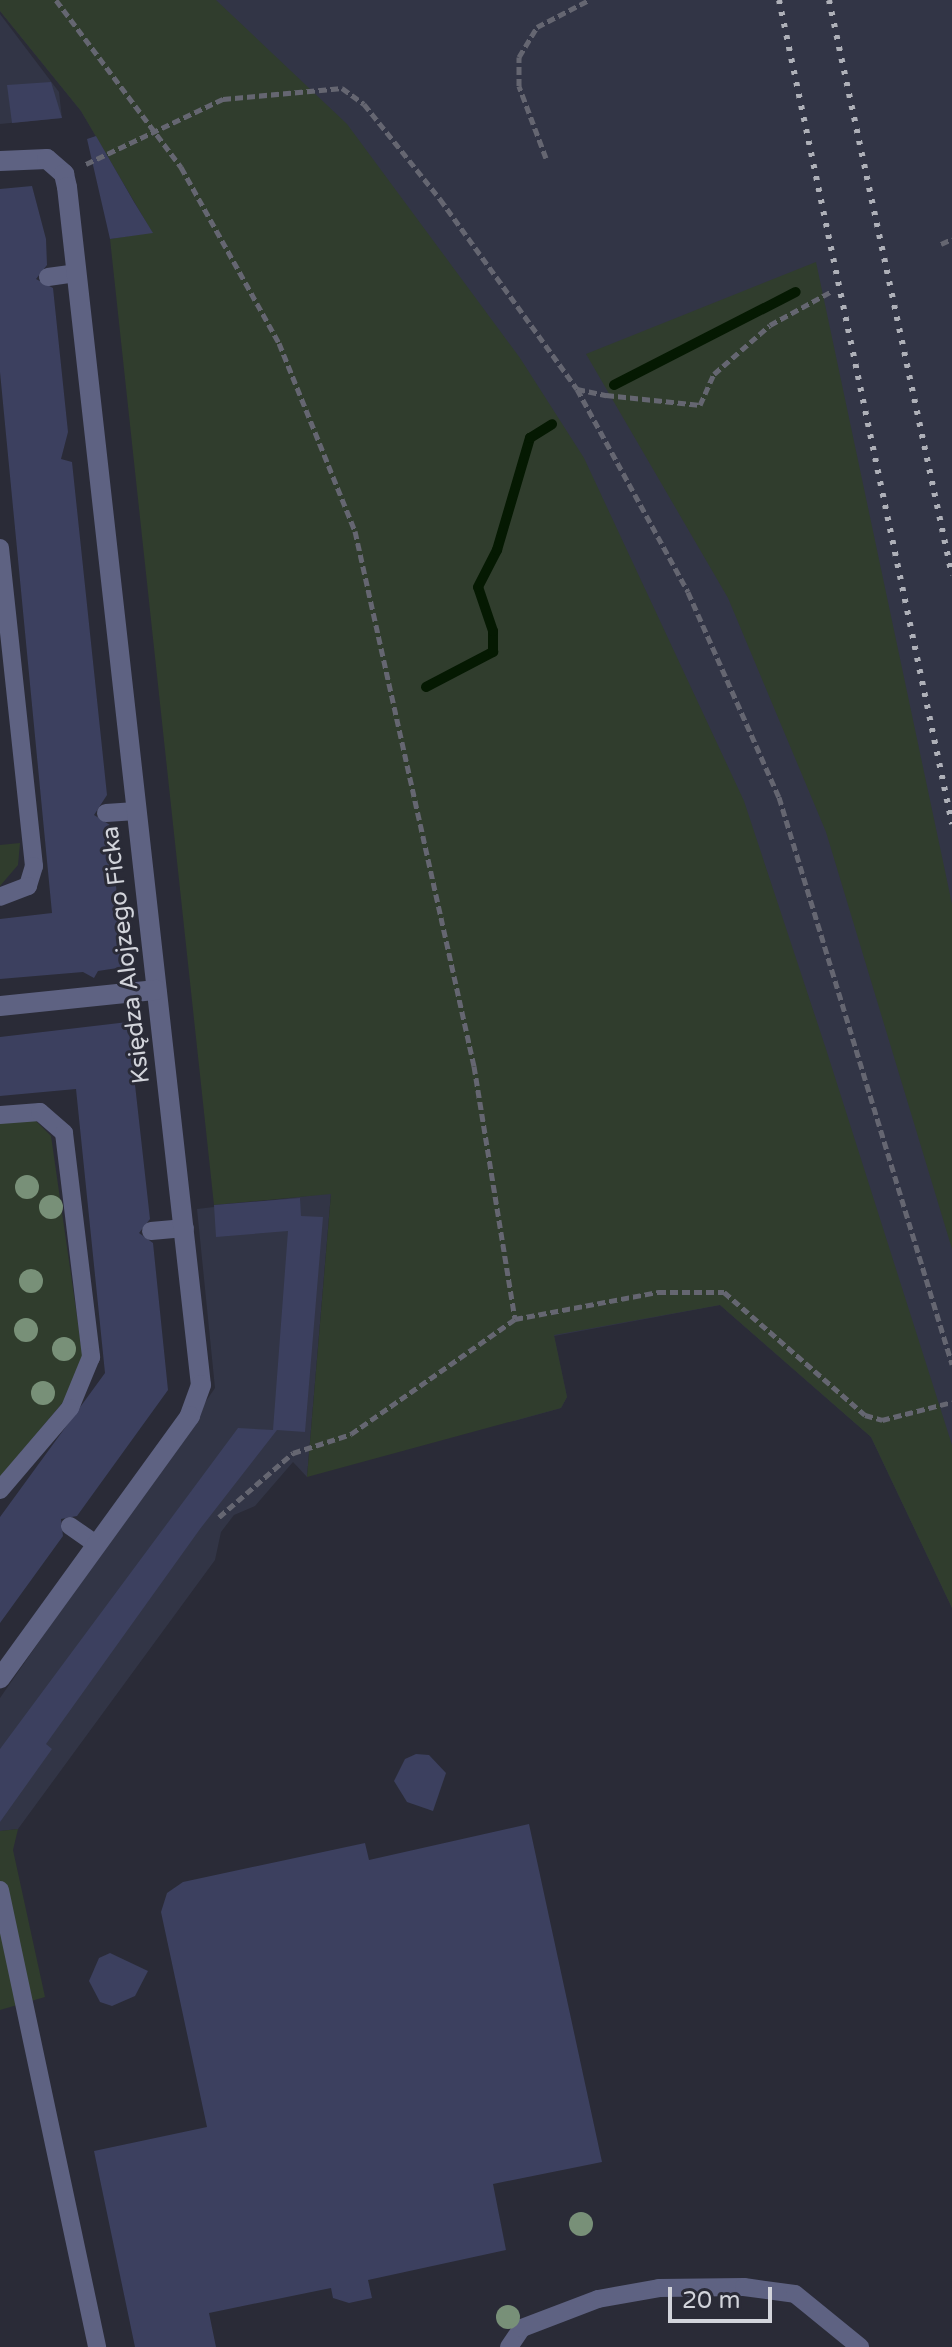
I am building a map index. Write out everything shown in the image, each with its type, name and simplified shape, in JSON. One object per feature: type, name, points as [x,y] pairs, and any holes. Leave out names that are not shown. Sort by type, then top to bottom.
[{"type":"street","points":[[0,161],[35,157],[60,170]]},
{"type":"street","name":"Księdza Alojzego Ficka","points":[[0,1678],[198,1402],[185,1228],[76,273],[60,170]]},
{"type":"street","points":[[0,1006],[156,990]]},
{"type":"lane","points":[[48,277],[76,273]]},
{"type":"lane","points":[[0,548],[37,819],[34,866],[28,886],[0,897]]},
{"type":"lane","points":[[106,813],[136,811]]},
{"type":"lane","points":[[0,1115],[40,1112],[64,1133],[85,1239],[91,1357],[70,1408],[11,1487]]},
{"type":"lane","points":[[151,1231],[185,1228]]},
{"type":"lane","points":[[70,1526],[97,1545]]},
{"type":"lane","points":[[0,1890],[97,2347]]},
{"type":"lane","points":[[509,2347],[522,2328],[598,2299],[659,2288],[744,2287],[795,2294],[860,2347]]},
{"type":"path","points":[[56,0],[157,134],[279,343],[355,531],[474,1066],[515,1319]]},
{"type":"path","points":[[546,158],[519,86],[519,57],[537,27],[589,0]]},
{"type":"path","points":[[60,170],[157,134],[223,99],[342,88],[364,104],[440,199],[577,389],[688,592],[779,797],[952,1364]]},
{"type":"path","points":[[941,244],[952,239]]},
{"type":"path","points":[[577,389],[700,405],[714,374],[770,325],[832,291]]},
{"type":"path","points":[[219,1517],[293,1453],[351,1434],[515,1319],[658,1292],[724,1292],[865,1415],[882,1420],[952,1402]]},
{"type":"shaded area","points":[[0,0],[952,0],[952,1608],[871,1437],[720,1305],[554,1336],[567,1397],[561,1408],[514,1421],[153,233],[81,111],[0,11]]},
{"type":"shaded area","points":[[0,14],[59,92],[62,118],[0,124]]},
{"type":"shaded area","points":[[331,1193],[307,1477],[293,1462],[255,1506],[234,1515],[221,1532],[215,1560],[18,1829],[0,1831],[0,1698],[215,1388],[197,1209]]},
{"type":"green space","points":[[0,0],[216,0],[347,124],[520,358],[584,458],[744,801],[826,1049],[952,1445],[952,1608],[871,1437],[720,1305],[554,1335],[567,1397],[561,1408],[307,1477],[331,1194],[214,1205],[110,239],[152,232],[81,111],[0,11]]},
{"type":"green space","points":[[816,262],[952,904],[952,1249],[826,832],[728,598],[586,354]]},
{"type":"green space","points":[[20,843],[18,865],[0,886],[0,845]]},
{"type":"green space","points":[[34,1119],[51,1136],[83,1358],[70,1394],[0,1477],[0,1123]]},
{"type":"green space","points":[[18,1829],[13,1850],[45,1997],[0,2010],[0,1831]]},
{"type":"building","points":[[51,82],[62,118],[12,123],[7,85]]},
{"type":"building","points":[[96,136],[153,233],[110,239],[87,139]]},
{"type":"building","points":[[32,186],[46,239],[47,265],[36,279],[53,288],[68,432],[61,459],[72,462],[107,795],[94,815],[110,825],[124,967],[98,971],[94,978],[83,972],[0,979],[0,919],[52,913],[0,372],[0,189]]},
{"type":"building","points":[[128,1022],[150,1219],[139,1233],[153,1243],[168,1390],[77,1516],[61,1519],[63,1536],[0,1623],[0,1517],[105,1373],[76,1089],[0,1096],[0,1037]]},
{"type":"building","points":[[300,1198],[301,1216],[323,1217],[305,1432],[277,1430],[200,1529],[46,1744],[52,1749],[0,1822],[0,1749],[238,1428],[273,1430],[288,1231],[216,1237],[214,1205]]},
{"type":"building","points":[[416,1754],[429,1755],[446,1773],[433,1811],[407,1802],[394,1781],[405,1759]]},
{"type":"building","points":[[529,1824],[602,2162],[493,2184],[506,2250],[368,2280],[372,2298],[349,2303],[333,2298],[331,2288],[209,2313],[216,2347],[135,2347],[94,2151],[207,2127],[161,1912],[167,1893],[183,1882],[365,1843],[369,1860]]},
{"type":"building","points":[[110,1953],[148,1971],[135,1996],[112,2006],[100,2002],[89,1981],[99,1958]]},
{"type":"waterway","points":[[614,385],[796,292]]},
{"type":"waterway","points":[[426,687],[493,652],[493,631],[478,587],[497,550],[530,438],[552,424]]},
{"type":"railway","points":[[779,0],[952,824]]},
{"type":"railway","points":[[829,0],[952,575]]}]
